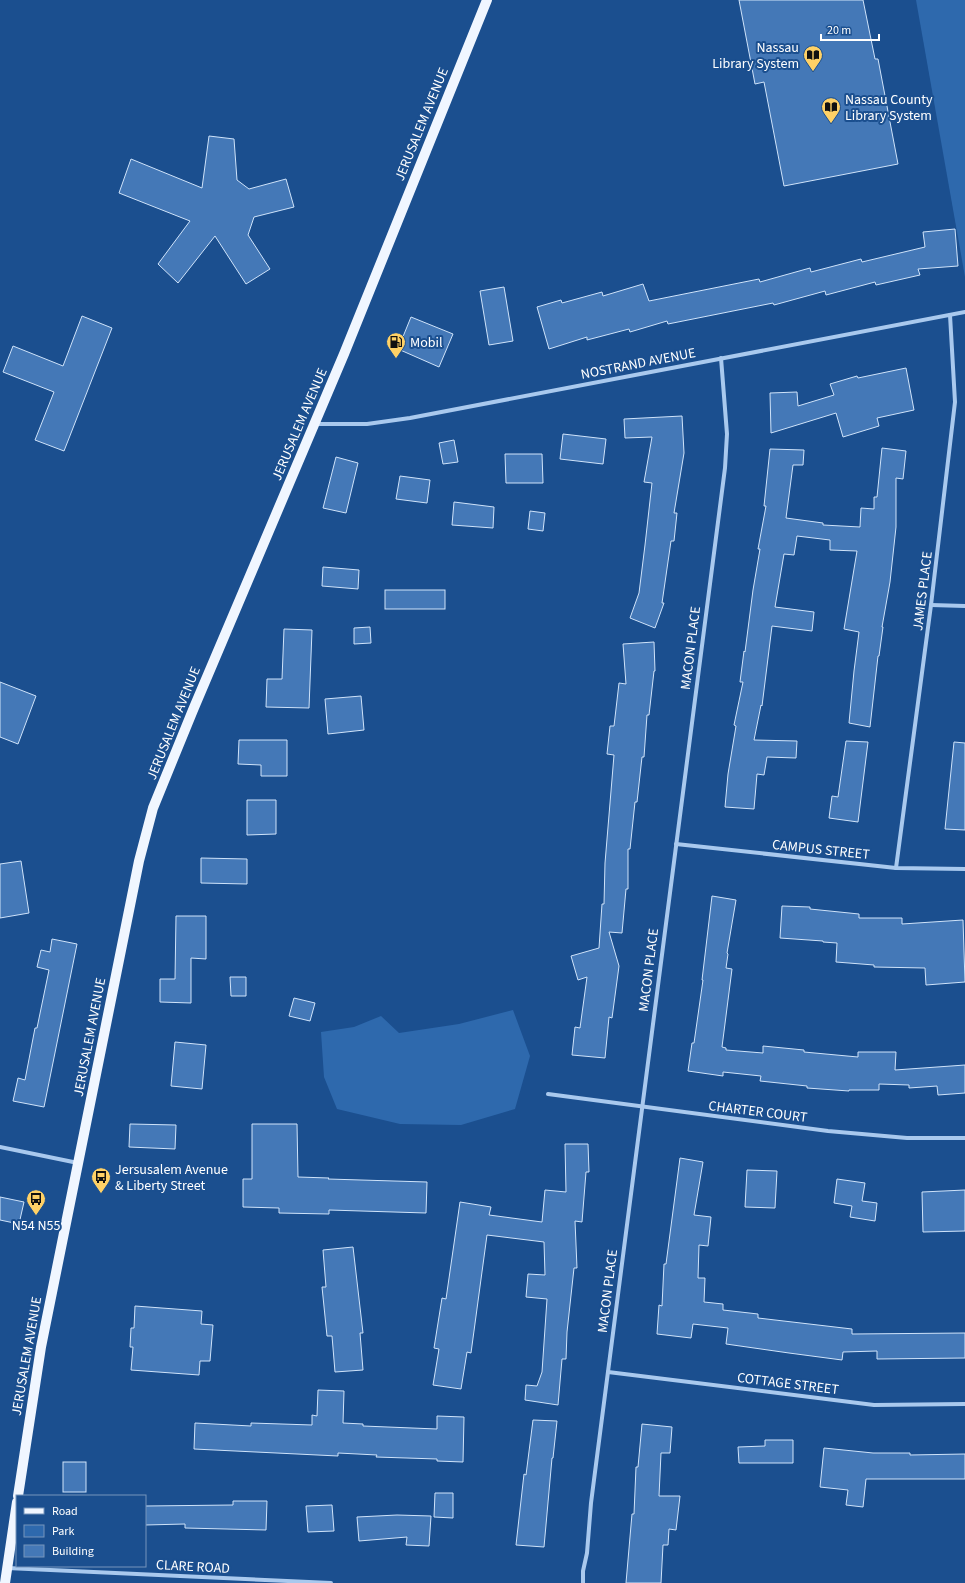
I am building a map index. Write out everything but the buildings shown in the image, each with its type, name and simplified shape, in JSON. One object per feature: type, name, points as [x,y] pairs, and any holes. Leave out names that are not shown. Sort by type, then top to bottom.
[{"type":"main road","name":"JERUSALEM AVENUE","points":[[18,1495],[40,1347],[138,861],[153,808],[192,710],[347,347],[487,0]]},
{"type":"main road","points":[[5,1583],[16,1509]]},
{"type":"street","name":"NOSTRAND AVENUE","points":[[314,424],[367,424],[410,418],[965,312]]},
{"type":"street","name":"JAMES PLACE","points":[[896,868],[931,605],[955,402],[950,315]]},
{"type":"street","name":"MACON PLACE","points":[[584,1583],[582,1571],[587,1552],[591,1503],[641,1107],[725,468],[727,434],[721,358]]},
{"type":"street","points":[[931,605],[965,606]]},
{"type":"street","name":"CAMPUS STREET","points":[[676,844],[896,868],[965,869]]},
{"type":"street","name":"CHARTER COURT","points":[[548,1094],[828,1132],[907,1138],[965,1138]]},
{"type":"street","points":[[0,1147],[78,1163]]},
{"type":"street","name":"COTTAGE STREET","points":[[608,1372],[874,1404],[965,1404]]},
{"type":"street","name":"CLARE ROAD","points":[[7,1568],[331,1583]]},
{"type":"green space","points":[[916,0],[965,0],[965,277]]},
{"type":"green space","points":[[513,1010],[530,1056],[515,1109],[461,1125],[400,1124],[337,1109],[324,1077],[321,1032],[354,1027],[381,1016],[399,1033],[459,1024]]},
{"type":"place","name":"Nassau Library System","points":[[813,72]]},
{"type":"place","name":"Nassau County Library System","points":[[831,124]]},
{"type":"place","name":"Mobil","points":[[396,359]]},
{"type":"place","name":"Jersusalem Avenue & Liberty Street","points":[[101,1194]]},
{"type":"place","name":"N54 N55","points":[[36,1216]]}]
